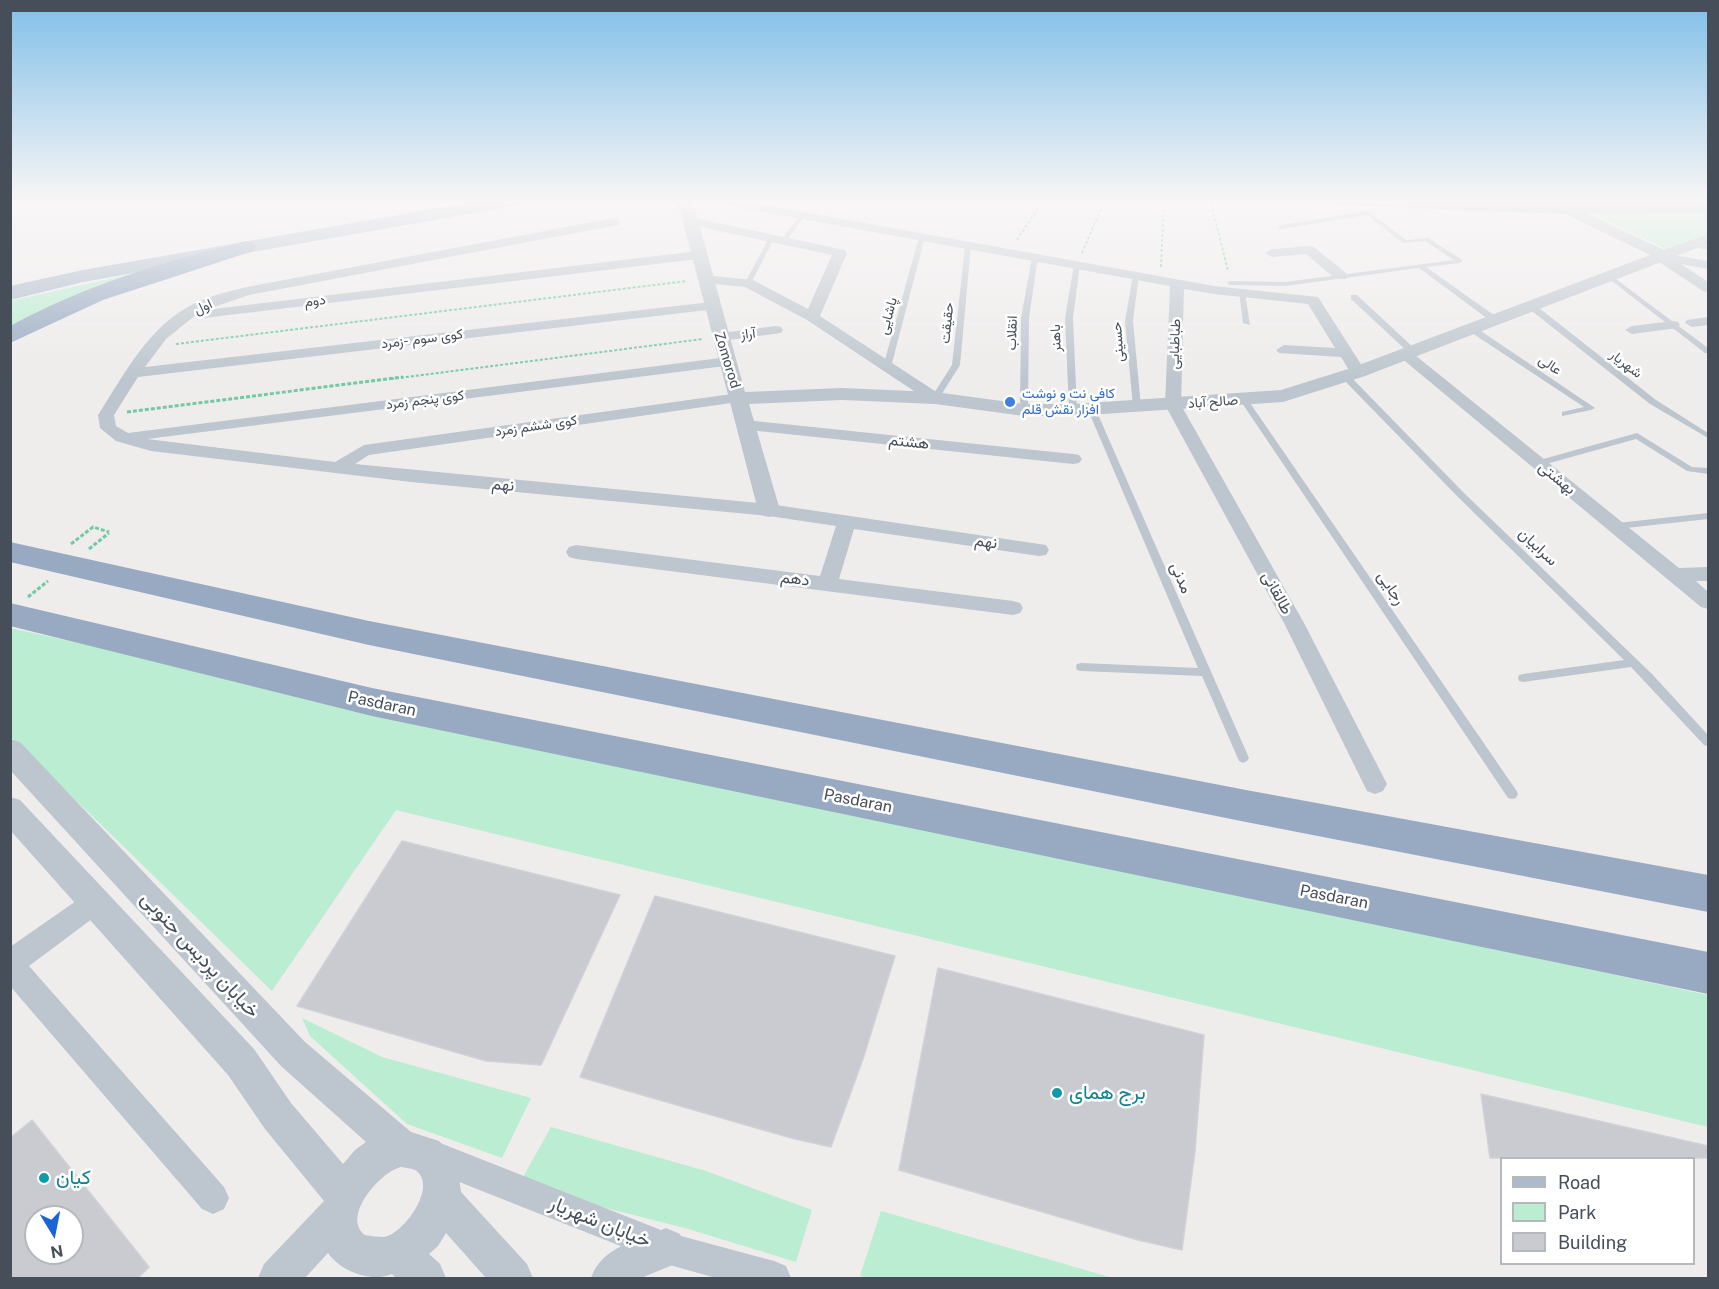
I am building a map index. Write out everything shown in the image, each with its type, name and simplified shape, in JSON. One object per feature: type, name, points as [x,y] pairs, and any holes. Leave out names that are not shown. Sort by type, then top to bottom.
[{"type":"highway","points":[[10,336],[52,312],[94,294],[207,259]]},
{"type":"highway","points":[[13,552],[369,633],[1223,802],[1708,894]]},
{"type":"highway","name":"Pasdaran","points":[[10,614],[372,702],[1708,973]]},
{"type":"main road","points":[[10,277],[110,259]]},
{"type":"main road","points":[[10,293],[82,276],[181,259]]},
{"type":"street","name":"اول","points":[[182,317],[206,303],[247,291],[416,259]]},
{"type":"street","name":"دوم","points":[[182,317],[663,259]]},
{"type":"street","name":"Zomorod","points":[[699,259],[769,510]]},
{"type":"street","points":[[812,317],[838,259]]},
{"type":"street","points":[[1046,259],[1241,293],[1313,300],[1346,353],[1352,374]]},
{"type":"street","points":[[1320,259],[1341,276]]},
{"type":"street","name":"صالح آباد","points":[[739,398],[842,394],[935,398],[1024,410],[1092,410],[1283,396],[1352,374],[1657,259]]},
{"type":"street","points":[[1666,259],[1708,288]]},
{"type":"street","points":[[1675,259],[1708,265]]},
{"type":"street","points":[[704,279],[748,283],[812,317],[935,398]]},
{"type":"street","name":"طباطبایی","points":[[1173,405],[1177,282]]},
{"type":"street","name":"کوی سوم -زمرد","points":[[134,373],[711,306]]},
{"type":"street","points":[[122,437],[108,428],[106,415],[160,335],[182,317]]},
{"type":"street","points":[[1692,323],[1708,321]]},
{"type":"street","points":[[1632,330],[1673,325]]},
{"type":"street","name":"آراز","points":[[721,337],[776,330]]},
{"type":"street","points":[[1284,351],[1346,353]]},
{"type":"street","name":"بهشتی","points":[[1409,353],[1708,602]]},
{"type":"street","name":"کوی پنجم زمرد","points":[[122,437],[728,362]]},
{"type":"street","name":"کوی ششم زمرد","points":[[338,468],[364,450],[739,398]]},
{"type":"street","name":"طالقانی","points":[[1173,405],[1294,623],[1375,784]]},
{"type":"street","name":"هشتم","points":[[746,425],[1072,459]]},
{"type":"street","name":"نهم","points":[[122,437],[151,446],[338,468],[769,510],[1039,550]]},
{"type":"street","points":[[828,583],[847,522]]},
{"type":"street","name":"دهم","points":[[576,552],[1013,608]]},
{"type":"street","points":[[1676,575],[1708,574]]},
{"type":"street","name":"خیابان پردیس جنوبی","points":[[10,750],[293,1054],[415,1151]]},
{"type":"street","points":[[10,808],[241,1062],[342,1204],[340,1230],[346,1245],[358,1255],[395,1266],[436,1215],[441,1199],[442,1181],[439,1166],[415,1151],[384,1153],[368,1163],[355,1177],[342,1204],[278,1278]]},
{"type":"street","points":[[128,878],[10,965],[213,1198]]},
{"type":"street","name":"خیابان شهریار","points":[[415,1151],[666,1248],[774,1278]]},
{"type":"street","points":[[441,1199],[513,1278]]},
{"type":"street","points":[[611,1278],[623,1266],[666,1248]]},
{"type":"lane","points":[[748,283],[764,259]]},
{"type":"lane","name":"پاشایی","points":[[887,367],[916,259]]},
{"type":"lane","name":"حقیقت","points":[[935,398],[956,365],[967,259]]},
{"type":"lane","name":"انقلاب","points":[[1024,410],[1025,318],[1035,259]]},
{"type":"lane","points":[[1230,283],[1285,284],[1460,261],[1457,259]]},
{"type":"lane","name":"باهنر","points":[[1073,410],[1069,318],[1077,265]]},
{"type":"lane","points":[[1419,266],[1495,320]]},
{"type":"lane","name":"حسینی","points":[[1136,275],[1129,321],[1137,407]]},
{"type":"lane","points":[[1610,277],[1708,351]]},
{"type":"lane","points":[[1241,293],[1247,323]]},
{"type":"lane","points":[[1354,297],[1409,353]]},
{"type":"lane","name":"شهریار","points":[[1531,306],[1653,402],[1708,436]]},
{"type":"lane","name":"عالی","points":[[1472,329],[1591,408],[1565,414]]},
{"type":"lane","name":"سرابیان","points":[[1352,374],[1461,495],[1634,663],[1708,742]]},
{"type":"lane","name":"رجایی","points":[[1244,400],[1512,794]]},
{"type":"lane","name":"مدنی","points":[[1092,410],[1243,758]]},
{"type":"lane","points":[[1539,463],[1636,436],[1690,469],[1708,471]]},
{"type":"lane","points":[[1617,526],[1708,516]]},
{"type":"lane","points":[[1523,678],[1634,663]]},
{"type":"lane","points":[[1081,667],[1204,672]]},
{"type":"path","points":[[1077,265],[1079,259]]},
{"type":"path","points":[[1160,280],[1161,259]]},
{"type":"path","points":[[1224,259],[1230,283]]},
{"type":"path","points":[[152,348],[704,279]]},
{"type":"path","points":[[106,415],[721,337]]},
{"type":"path","points":[[93,527],[109,533]]},
{"type":"green space","points":[[141,272],[11,328],[10,301]]},
{"type":"green space","points":[[10,628],[1708,995],[1708,1127],[396,810],[272,991],[11,737]]},
{"type":"green space","points":[[302,1018],[382,1057],[531,1098],[502,1158],[407,1124],[310,1036]]},
{"type":"green space","points":[[551,1127],[706,1171],[812,1210],[796,1262],[685,1228],[518,1186]]},
{"type":"green space","points":[[881,1211],[1113,1278],[868,1278],[860,1276]]},
{"type":"building","points":[[402,841],[620,895],[541,1065],[486,1061],[297,1006]]},
{"type":"building","points":[[655,896],[895,956],[863,1059],[831,1147],[791,1138],[580,1077]]},
{"type":"building","name":"برج همای","points":[[938,968],[1204,1035],[1195,1151],[1182,1250],[1138,1240],[899,1170]]},
{"type":"building","points":[[1481,1094],[1708,1146],[1708,1158],[1490,1158]]},
{"type":"building","name":"کیان","points":[[32,1120],[149,1267],[138,1278],[10,1278],[10,1138]]},
{"type":"place","name":"کافی نت و نوشت افزار نقش قلم","points":[[1010,402]]},
{"type":"place","name":"برج همای","points":[[1057,1093]]},
{"type":"place","name":"کیان","points":[[44,1178]]}]
